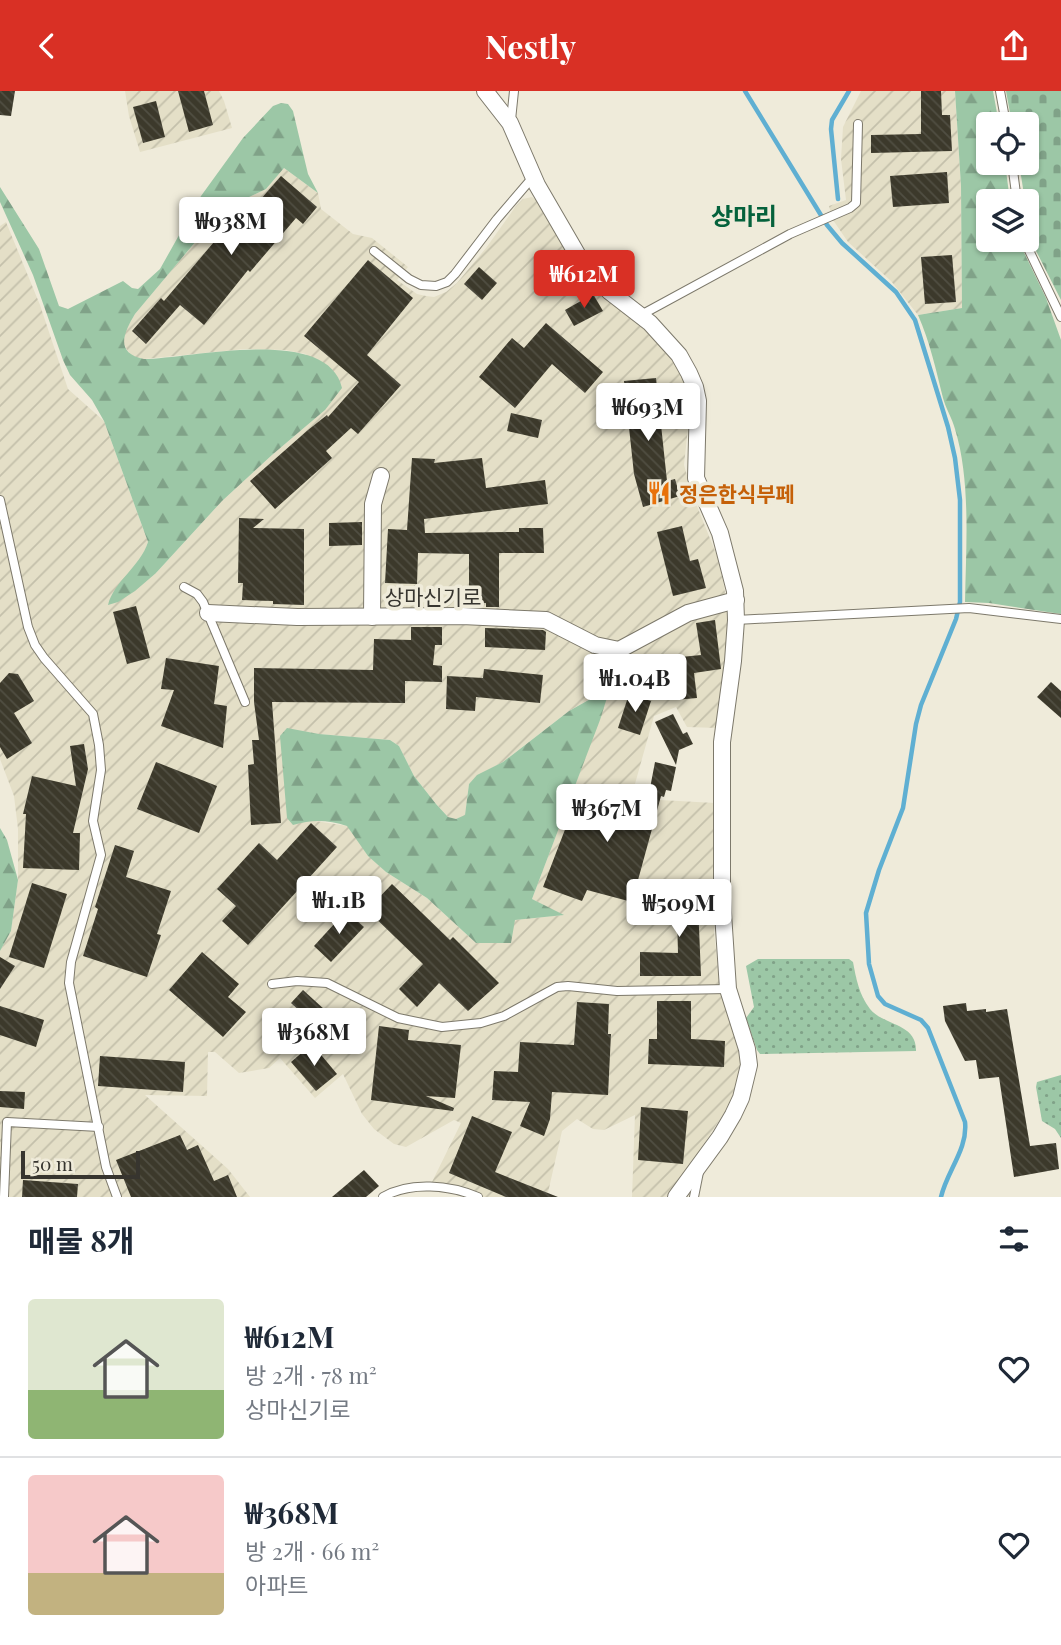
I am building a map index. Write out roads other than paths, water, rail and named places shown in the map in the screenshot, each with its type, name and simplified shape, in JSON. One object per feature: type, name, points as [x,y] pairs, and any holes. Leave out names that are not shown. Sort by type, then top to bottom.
[{"type":"street","points":[[485,91],[510,123],[533,177],[584,266],[610,292],[641,315],[679,355],[695,387],[698,401],[696,478],[720,533],[736,600],[733,661],[722,742],[722,898],[728,989],[747,1049],[749,1065],[746,1082],[733,1115],[676,1197]]},
{"type":"street","points":[[372,617],[371,521],[381,476]]},
{"type":"street","name":"상마신기로","points":[[208,613],[462,616],[546,620],[595,645],[619,650],[688,613],[736,600]]},
{"type":"lane","points":[[510,123],[514,91]]},
{"type":"lane","points":[[1000,91],[1004,112]]},
{"type":"lane","points":[[641,315],[814,222],[856,203],[858,124]]},
{"type":"lane","points":[[374,250],[408,279],[421,285],[436,286],[447,282],[533,177]]},
{"type":"lane","points":[[1030,252],[1061,317]]},
{"type":"lane","points":[[0,500],[28,627],[35,645],[93,714],[98,736],[101,770],[93,821],[101,855],[71,962],[69,983],[106,1167],[117,1197]]},
{"type":"lane","points":[[184,587],[197,594],[208,613],[245,702]]},
{"type":"lane","points":[[736,619],[950,608],[1061,619]]},
{"type":"lane","points":[[272,984],[297,981],[327,983],[398,1018],[442,1027],[481,1023],[504,1016],[558,987],[617,991],[728,989]]},
{"type":"lane","points":[[4,1197],[7,1122],[99,1127]]},
{"type":"lane","points":[[694,1197],[702,1162]]},
{"type":"lane","points":[[383,1197],[415,1188],[436,1187],[478,1197]]},
{"type":"waterway","points":[[745,91],[827,225],[842,243],[896,292],[915,320],[955,458],[960,500],[960,602],[956,619],[921,705],[903,808],[866,913],[869,964],[878,996],[885,1004],[921,1020],[928,1028],[965,1122],[960,1151],[941,1197]]},
{"type":"waterway","points":[[838,199],[831,129],[832,120],[849,91]]},
{"type":"place","name":"정은한식부페","points":[[659,493]]},
{"type":"district","name":"상마리","points":[[744,215]]}]
